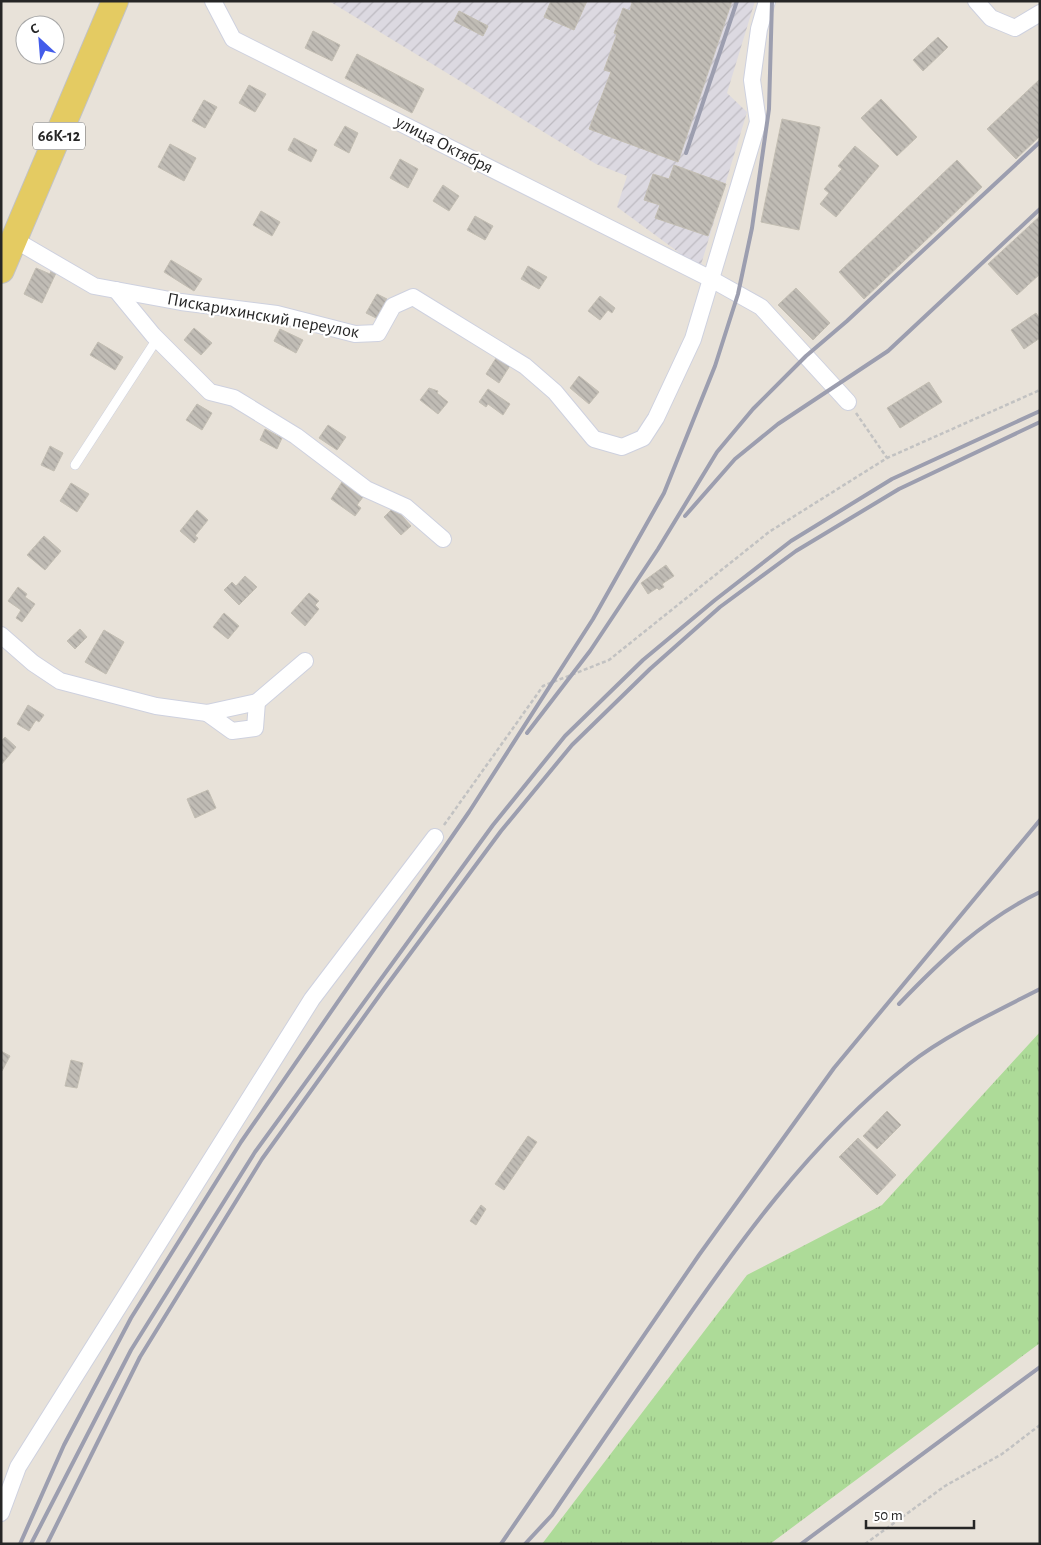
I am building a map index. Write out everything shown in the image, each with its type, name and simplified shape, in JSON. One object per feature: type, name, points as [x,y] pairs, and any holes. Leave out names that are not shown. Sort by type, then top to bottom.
[{"type":"main road","name":"66К-12","points":[[1,270],[115,1]]},
{"type":"street","name":"улица Октября","points":[[214,1],[233,39],[711,279],[762,307],[848,402]]},
{"type":"street","points":[[711,279],[758,122],[752,80],[759,29],[768,1]]},
{"type":"street","points":[[976,1],[991,18],[1015,28],[1040,13]]},
{"type":"street","name":"Пискарихинский переулок","points":[[15,240],[94,286],[180,302],[277,314],[355,334],[378,333],[393,306],[413,297],[526,366],[555,392],[594,439],[622,447],[643,438],[656,418],[693,340],[711,279]]},
{"type":"street","name":"Пискарихинский переулок","points":[[116,290],[157,339],[210,392],[234,398],[296,436],[366,489],[406,507],[443,538]]},
{"type":"street","points":[[1,635],[33,663],[60,680],[156,706],[207,713],[257,702],[306,661]]},
{"type":"street","points":[[207,713],[232,731],[255,728],[257,702]]},
{"type":"street","points":[[1,1513],[5,1494],[18,1467],[312,999],[436,837]]},
{"type":"lane","points":[[75,465],[157,339]]},
{"type":"path","points":[[436,837],[543,686],[609,660],[769,532],[887,458],[1040,390]]},
{"type":"path","points":[[848,402],[887,458]]},
{"type":"path","points":[[865,1544],[945,1486],[1002,1454],[1040,1425]]},
{"type":"shaded area","points":[[329,1],[755,1],[727,93],[747,112],[700,268],[617,207],[627,176],[596,164]]},
{"type":"green space","points":[[1040,1032],[1040,1343],[770,1544],[542,1544],[747,1275],[882,1205]]},
{"type":"building","points":[[551,1],[587,1],[574,30],[544,17]]},
{"type":"building","points":[[630,1],[732,1],[678,162],[589,129],[611,72],[604,70],[617,34],[614,33],[623,8],[630,11],[632,3]]},
{"type":"building","points":[[459,11],[488,26],[483,36],[454,21]]},
{"type":"building","points":[[313,31],[340,45],[332,61],[305,48]]},
{"type":"building","points":[[938,37],[948,47],[923,71],[913,60]]},
{"type":"building","points":[[357,54],[424,89],[412,113],[345,78]]},
{"type":"building","points":[[1040,79],[1040,136],[1016,159],[987,129]]},
{"type":"building","points":[[249,85],[266,94],[255,112],[239,103]]},
{"type":"building","points":[[881,99],[917,137],[897,156],[861,118]]},
{"type":"building","points":[[204,100],[217,107],[205,128],[192,121]]},
{"type":"building","points":[[782,119],[820,127],[799,230],[761,222]]},
{"type":"building","points":[[345,126],[358,133],[349,153],[334,145]]},
{"type":"building","points":[[294,138],[317,150],[311,162],[288,150]]},
{"type":"building","points":[[170,144],[196,158],[184,181],[158,167]]},
{"type":"building","points":[[855,146],[879,166],[836,217],[820,204],[829,193],[824,189],[842,169],[838,166]]},
{"type":"building","points":[[400,159],[418,169],[408,188],[390,178]]},
{"type":"building","points":[[957,160],[982,187],[864,299],[839,272]]},
{"type":"building","points":[[674,165],[726,184],[708,236],[655,218],[660,205],[644,200],[653,174],[669,179]]},
{"type":"building","points":[[443,185],[459,196],[449,211],[433,201]]},
{"type":"building","points":[[261,211],[280,222],[272,236],[253,225]]},
{"type":"building","points":[[475,216],[493,226],[485,240],[467,230]]},
{"type":"building","points":[[1040,216],[1040,274],[1017,295],[988,264]]},
{"type":"building","points":[[171,260],[202,279],[194,291],[164,272]]},
{"type":"building","points":[[528,266],[547,277],[539,289],[521,279]]},
{"type":"building","points":[[36,268],[50,274],[51,271],[56,273],[42,303],[24,294]]},
{"type":"building","points":[[796,288],[830,323],[813,340],[778,305]]},
{"type":"building","points":[[377,294],[387,299],[376,318],[366,313]]},
{"type":"building","points":[[600,296],[615,308],[612,313],[608,310],[600,320],[588,311]]},
{"type":"building","points":[[1036,313],[1040,319],[1040,338],[1024,349],[1011,330]]},
{"type":"building","points":[[194,328],[212,343],[201,355],[184,340]]},
{"type":"building","points":[[280,329],[303,340],[296,353],[274,341]]},
{"type":"building","points":[[98,342],[123,357],[115,370],[90,355]]},
{"type":"building","points":[[498,355],[511,364],[499,383],[486,374]]},
{"type":"building","points":[[579,376],[599,392],[589,404],[570,388]]},
{"type":"building","points":[[929,382],[942,402],[900,428],[887,408]]},
{"type":"building","points":[[429,388],[438,391],[437,393],[448,402],[438,414],[420,400]]},
{"type":"building","points":[[488,389],[510,404],[503,415],[488,404],[486,407],[479,402]]},
{"type":"building","points":[[197,404],[212,413],[202,430],[186,420]]},
{"type":"building","points":[[328,425],[346,437],[337,450],[319,438]]},
{"type":"building","points":[[265,429],[282,438],[277,449],[260,440]]},
{"type":"building","points":[[50,446],[63,453],[54,471],[41,465]]},
{"type":"building","points":[[342,482],[363,497],[357,505],[361,508],[355,516],[331,499]]},
{"type":"building","points":[[71,483],[89,494],[77,512],[60,501]]},
{"type":"building","points":[[394,507],[411,526],[401,535],[384,517]]},
{"type":"building","points":[[197,510],[208,520],[195,536],[198,538],[194,543],[180,531]]},
{"type":"building","points":[[44,536],[61,551],[45,570],[27,555]]},
{"type":"building","points":[[666,565],[674,576],[662,584],[664,587],[659,590],[657,588],[648,594],[641,583]]},
{"type":"building","points":[[245,576],[257,587],[239,605],[224,590],[232,582],[236,586]]},
{"type":"building","points":[[18,587],[27,594],[25,597],[35,604],[22,622],[16,618],[21,610],[8,601]]},
{"type":"building","points":[[309,593],[319,601],[315,605],[319,609],[305,626],[291,613]]},
{"type":"building","points":[[224,613],[239,626],[228,639],[213,627]]},
{"type":"building","points":[[80,629],[87,637],[75,649],[67,641]]},
{"type":"building","points":[[104,630],[124,642],[106,674],[85,662]]},
{"type":"building","points":[[28,705],[44,715],[39,722],[36,720],[29,731],[17,724]]},
{"type":"building","points":[[5,737],[16,747],[1,765],[1,741]]},
{"type":"building","points":[[208,790],[216,808],[195,818],[187,799]]},
{"type":"building","points":[[1,1051],[10,1056],[2,1071],[1,1071]]},
{"type":"building","points":[[71,1060],[83,1063],[77,1088],[65,1086]]},
{"type":"building","points":[[887,1111],[901,1125],[877,1149],[863,1136]]},
{"type":"building","points":[[528,1136],[537,1142],[504,1190],[495,1184]]},
{"type":"building","points":[[858,1138],[896,1175],[877,1195],[839,1157]]},
{"type":"building","points":[[481,1205],[486,1209],[476,1225],[470,1221]]},
{"type":"railway","points":[[686,153],[737,1]]},
{"type":"railway","points":[[20,1544],[64,1445],[131,1318],[241,1142],[469,812],[593,619],[664,493],[715,366],[738,294],[752,228],[769,109],[772,1]]},
{"type":"railway","points":[[527,733],[590,651],[658,549],[717,452],[753,409],[806,356],[847,321],[1040,142]]},
{"type":"railway","points":[[685,516],[735,459],[778,424],[888,351],[1040,209]]},
{"type":"railway","points":[[31,1544],[131,1350],[255,1152],[493,825],[565,736],[643,660],[715,600],[791,541],[892,479],[1040,411]]},
{"type":"railway","points":[[47,1544],[140,1357],[262,1159],[384,989],[501,831],[572,745],[650,669],[720,607],[796,551],[899,489],[1040,422]]},
{"type":"railway","points":[[501,1544],[699,1255],[834,1068],[1040,820]]},
{"type":"railway","points":[[899,1004],[947,956],[964,942],[1000,915],[1040,892]]},
{"type":"railway","points":[[525,1544],[552,1515],[692,1311],[747,1235],[776,1198],[839,1127],[909,1064],[938,1043],[1040,989]]},
{"type":"railway","points":[[801,1544],[1040,1367]]}]
